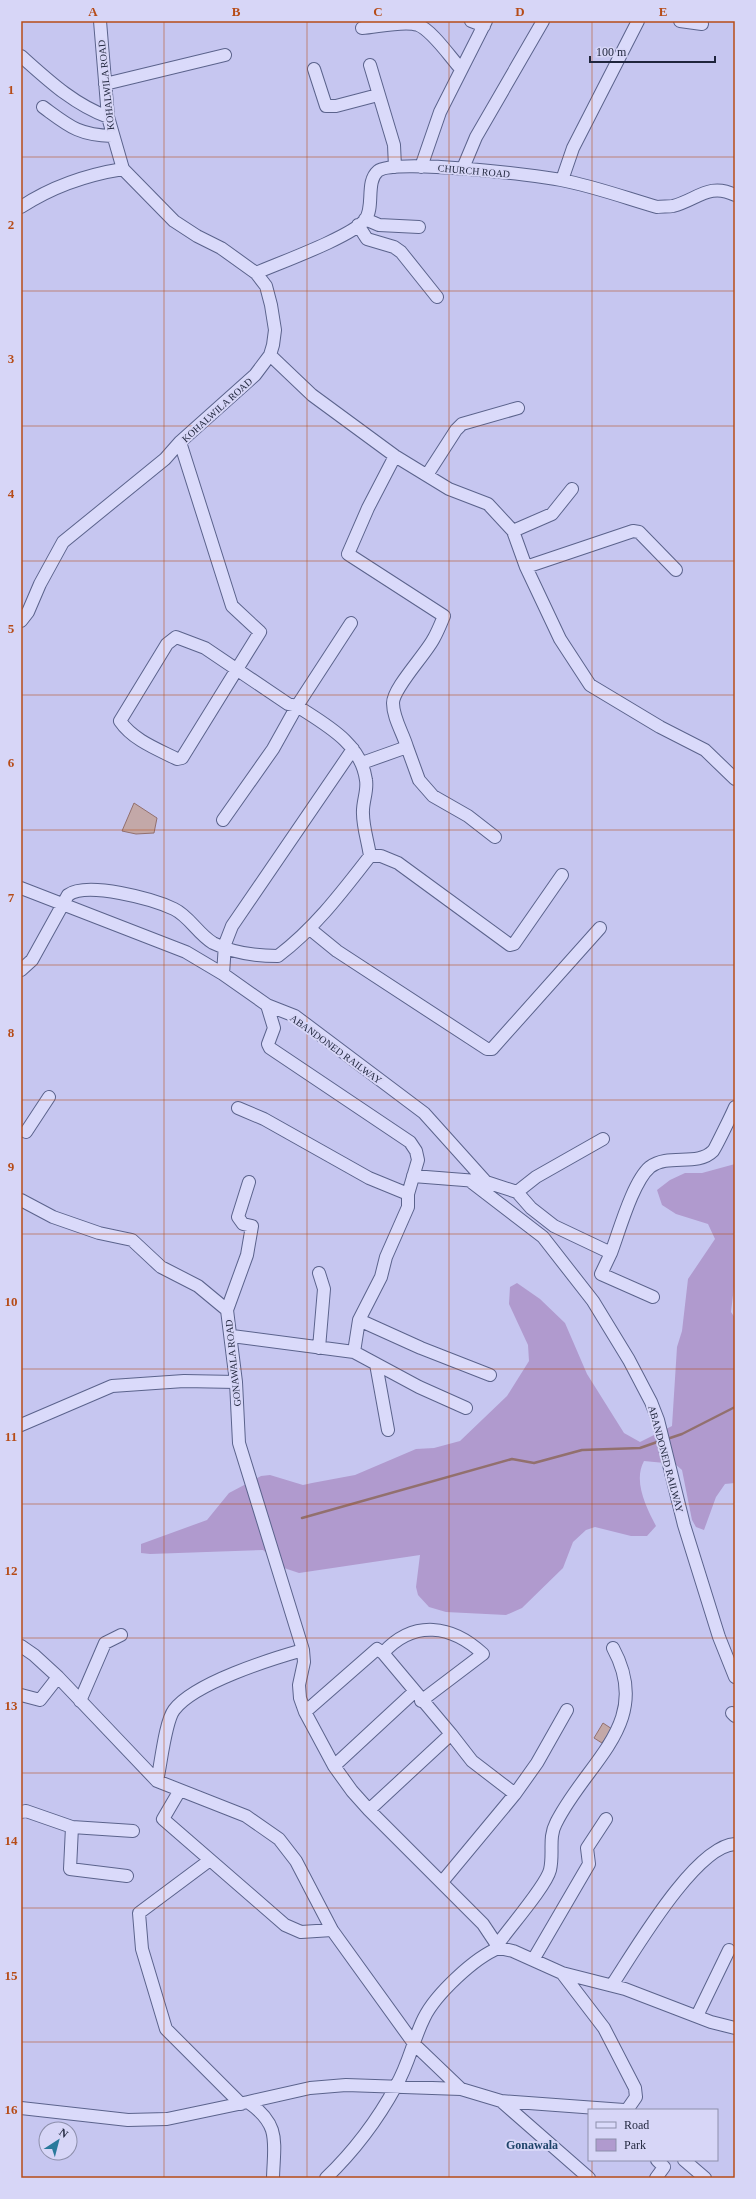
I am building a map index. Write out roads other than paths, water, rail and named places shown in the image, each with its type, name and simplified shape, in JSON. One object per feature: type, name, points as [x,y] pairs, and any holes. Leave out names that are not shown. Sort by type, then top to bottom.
[{"type":"street","name":"KOHALWILA ROAD","points":[[21,621],[28,612],[40,584],[63,542],[164,459],[180,442],[255,375],[270,355],[274,330],[271,305],[266,286],[256,273],[221,248],[197,236],[174,221],[123,169],[112,136],[108,117],[100,21]]},
{"type":"street","points":[[421,167],[440,112],[485,23],[471,21]]},
{"type":"street","points":[[463,168],[476,137],[543,21]]},
{"type":"street","points":[[562,180],[573,148],[638,21]]},
{"type":"street","points":[[680,21],[702,24]]},
{"type":"street","points":[[362,28],[408,24],[418,25],[428,31],[461,69]]},
{"type":"street","points":[[105,84],[226,55]]},
{"type":"street","points":[[21,56],[70,99],[89,110],[108,117]]},
{"type":"street","points":[[370,65],[394,145],[395,167]]},
{"type":"street","points":[[314,69],[326,106],[336,106],[378,94]]},
{"type":"street","points":[[43,107],[83,133],[92,136],[112,136]]},
{"type":"street","name":"CHURCH ROAD","points":[[362,222],[373,179],[377,171],[383,168],[395,167],[463,168],[562,180],[657,207],[673,206],[708,191],[722,189],[735,195]]},
{"type":"street","points":[[21,207],[38,196],[69,181],[98,173],[123,169]]},
{"type":"street","points":[[256,273],[345,234],[362,222],[379,225],[419,227]]},
{"type":"street","points":[[362,222],[367,239],[394,247],[401,252],[437,296]]},
{"type":"street","points":[[270,355],[312,395],[395,456],[449,488],[488,504],[513,531],[526,567],[560,639],[590,685],[660,726],[705,750],[735,779]]},
{"type":"street","points":[[427,475],[462,424],[518,408]]},
{"type":"street","points":[[21,970],[32,960],[63,904],[72,892],[88,889],[106,891],[150,901],[175,909],[212,942],[225,948],[241,953],[278,956],[310,929],[329,910],[370,856],[363,814],[367,782],[362,763],[353,749],[334,730],[297,706],[288,704],[238,670],[205,648],[176,637],[167,644],[120,721],[126,729],[149,745],[177,759],[182,758],[238,670],[260,632],[232,606],[180,442]]},
{"type":"street","points":[[395,456],[368,508],[348,554],[444,616],[434,639],[406,678],[393,702],[394,713],[404,733],[407,747],[419,780],[433,796],[468,816],[495,837]]},
{"type":"street","points":[[513,531],[552,514],[572,489]]},
{"type":"street","points":[[526,567],[633,531],[639,532],[676,570]]},
{"type":"street","points":[[223,820],[273,750],[297,706],[351,623]]},
{"type":"street","points":[[362,763],[407,747]]},
{"type":"street","points":[[223,974],[225,948],[232,926],[353,749]]},
{"type":"street","points":[[370,856],[381,856],[398,863],[510,945],[514,944],[562,875]]},
{"type":"street","name":"ABANDONED RAILWAY","points":[[21,888],[186,952],[223,974],[267,1005],[295,1016],[424,1114],[486,1182],[517,1192]]},
{"type":"street","points":[[310,929],[337,951],[487,1049],[492,1049],[600,928]]},
{"type":"street","points":[[267,1005],[274,1028],[268,1044],[270,1048],[410,1142],[416,1151],[418,1160],[408,1194],[408,1207],[399,1231],[386,1257],[381,1277],[359,1320],[354,1352]]},
{"type":"street","points":[[23,1134],[49,1097]]},
{"type":"street","points":[[238,1108],[264,1119],[369,1178],[408,1194]]},
{"type":"street","points":[[653,1297],[602,1274],[612,1253],[633,1195],[649,1168],[663,1160],[701,1158],[714,1151],[735,1108]]},
{"type":"street","points":[[603,1139],[536,1177],[517,1192],[531,1208],[554,1226],[612,1253]]},
{"type":"street","points":[[413,1176],[486,1182]]},
{"type":"street","name":"ABANDONED RAILWAY","points":[[470,1180],[543,1237],[589,1295],[629,1360],[651,1402],[658,1420],[684,1524],[706,1595],[735,1677]]},
{"type":"street","points":[[227,1310],[247,1255],[252,1226],[242,1224],[238,1217],[249,1182]]},
{"type":"street","name":"GONAWALA ROAD","points":[[21,1200],[53,1217],[99,1233],[132,1240],[161,1267],[198,1286],[227,1310],[232,1336],[239,1444],[296,1621],[303,1650],[304,1662],[299,1685],[305,1712],[334,1766],[352,1792],[489,1931],[498,1946]]},
{"type":"street","points":[[319,1274],[324,1289],[320,1348]]},
{"type":"street","points":[[359,1320],[421,1348],[490,1375]]},
{"type":"street","points":[[232,1336],[354,1352],[419,1387],[466,1408]]},
{"type":"street","points":[[376,1364],[388,1430]]},
{"type":"street","points":[[21,1425],[112,1386],[184,1381],[236,1382]]},
{"type":"street","points":[[334,1766],[418,1697],[483,1654],[459,1636],[437,1630],[418,1630],[393,1642],[383,1653]]},
{"type":"street","points":[[80,1701],[105,1644],[121,1635]]},
{"type":"street","points":[[21,1646],[34,1655],[58,1677],[157,1781],[246,1816],[279,1839],[296,1861],[332,1930],[415,2045],[461,2089]]},
{"type":"street","points":[[326,2178],[368,2129],[396,2086],[415,2045],[426,2014],[437,1999],[472,1965],[498,1946],[547,1878],[553,1848],[552,1831],[568,1800],[614,1736],[626,1710],[627,1685],[619,1660],[613,1648]]},
{"type":"street","points":[[305,1712],[377,1649],[383,1653],[472,1761],[515,1794]]},
{"type":"street","points":[[157,1781],[166,1728],[174,1710],[192,1693],[266,1660],[303,1650]]},
{"type":"street","points":[[21,1695],[40,1700],[58,1677]]},
{"type":"street","points":[[442,1882],[515,1794],[537,1763],[567,1710]]},
{"type":"street","points":[[369,1810],[451,1734]]},
{"type":"street","points":[[180,1790],[163,1819],[285,1925],[301,1932],[332,1930]]},
{"type":"street","points":[[21,1812],[26,1811],[72,1827],[133,1831]]},
{"type":"street","points":[[533,1960],[589,1864],[587,1848],[606,1819]]},
{"type":"street","points":[[72,1827],[70,1869],[127,1876]]},
{"type":"street","points":[[612,1985],[673,1893],[717,1850],[735,1844]]},
{"type":"street","points":[[210,1860],[139,1913],[142,1949],[166,2029],[244,2103],[262,2112],[274,2133],[273,2178]]},
{"type":"street","points":[[498,1946],[562,1973],[612,1985],[697,2016],[735,2028]]},
{"type":"street","points":[[697,2016],[729,1950]]},
{"type":"street","points":[[562,1973],[604,2028],[635,2088],[636,2097],[628,2109]]},
{"type":"street","points":[[21,2108],[128,2120],[167,2119],[310,2088],[346,2085],[461,2089],[501,2101],[601,2109]]},
{"type":"street","points":[[501,2101],[589,2178]]},
{"type":"street","points":[[656,2178],[664,2167],[658,2161]]},
{"type":"street","points":[[685,2161],[705,2178]]},
{"type":"waterway","points":[[667,1439],[682,1434],[735,1407]]},
{"type":"waterway","points":[[302,1518],[512,1459],[534,1463],[582,1450],[640,1448],[660,1441]]},
{"type":"district","name":"Gonawala","points":[[532,2145]]}]
